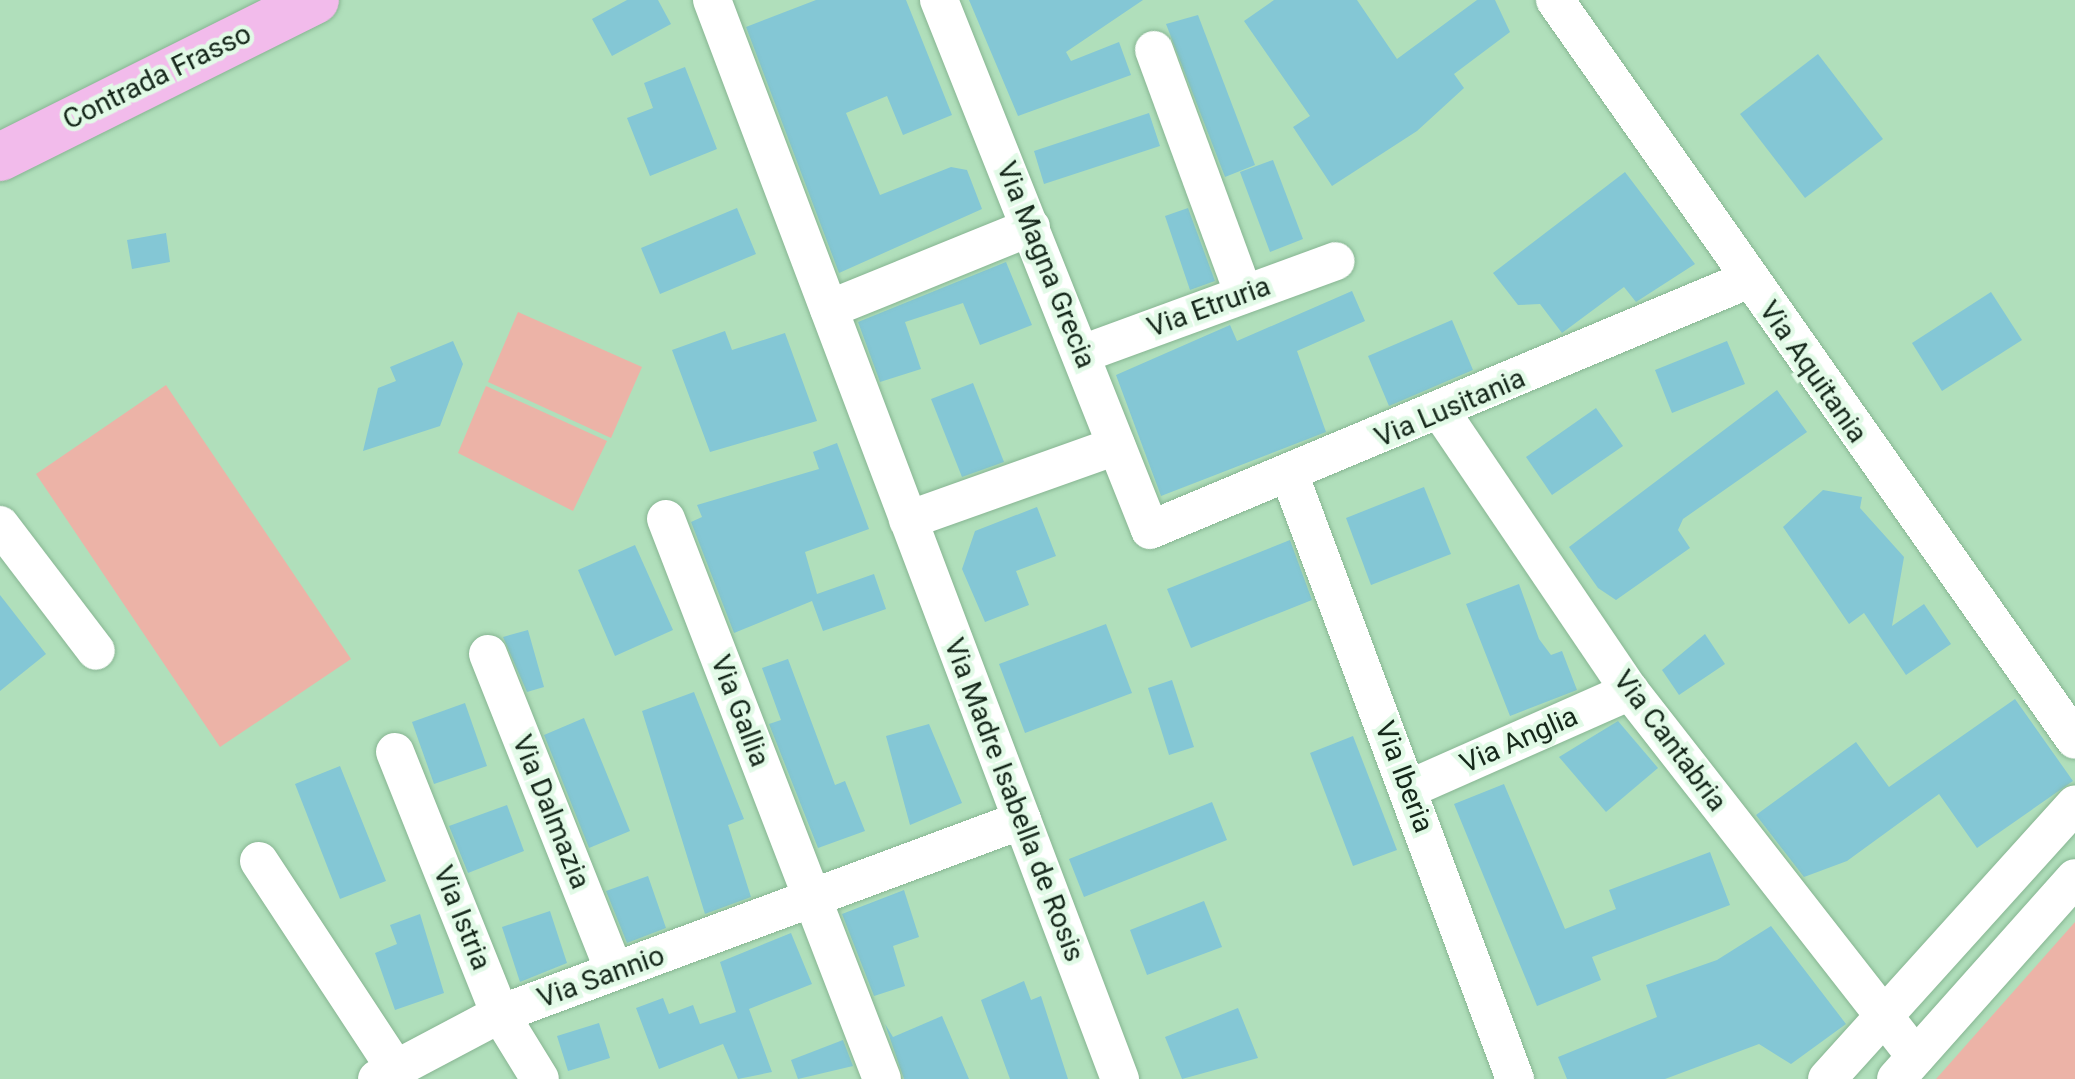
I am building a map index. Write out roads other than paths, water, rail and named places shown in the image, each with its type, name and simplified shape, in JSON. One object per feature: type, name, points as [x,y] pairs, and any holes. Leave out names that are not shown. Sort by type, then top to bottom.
[{"type":"main road","name":"Contrada Frasso","points":[[0,157],[315,0]]},
{"type":"street","name":"Via Madre Isabella de Rosis","points":[[712,0],[1120,1079]]},
{"type":"street","name":"Via Magna Grecia","points":[[939,0],[1150,530]]},
{"type":"street","name":"Via Aquitania","points":[[1554,0],[1747,280],[2075,740]]},
{"type":"street","points":[[1154,50],[1244,294]]},
{"type":"street","points":[[829,309],[1031,228]]},
{"type":"street","name":"Via Etruria","points":[[1082,354],[1336,262]]},
{"type":"street","name":"Via Lusitania","points":[[1150,530],[1290,476],[1747,280]]},
{"type":"street","name":"Via Cantabria","points":[[1441,412],[1630,691],[1882,1017],[1906,1068]]},
{"type":"street","points":[[908,520],[1116,446]]},
{"type":"street","name":"Via Iberia","points":[[1290,476],[1515,1079]]},
{"type":"street","name":"Via Gallia","points":[[666,519],[814,904]]},
{"type":"street","points":[[0,525],[96,651]]},
{"type":"street","name":"Via Dalmazia","points":[[488,654],[614,971]]},
{"type":"street","name":"Via Anglia","points":[[1409,790],[1630,691]]},
{"type":"street","name":"Via Istria","points":[[395,752],[500,1014],[540,1079]]},
{"type":"street","points":[[1826,1079],[2075,805]]},
{"type":"street","name":"Via Sannio","points":[[259,861],[386,1073],[500,1014],[814,904],[1022,820]]},
{"type":"street","points":[[1906,1068],[2075,878]]},
{"type":"street","points":[[814,904],[882,1079]]}]
